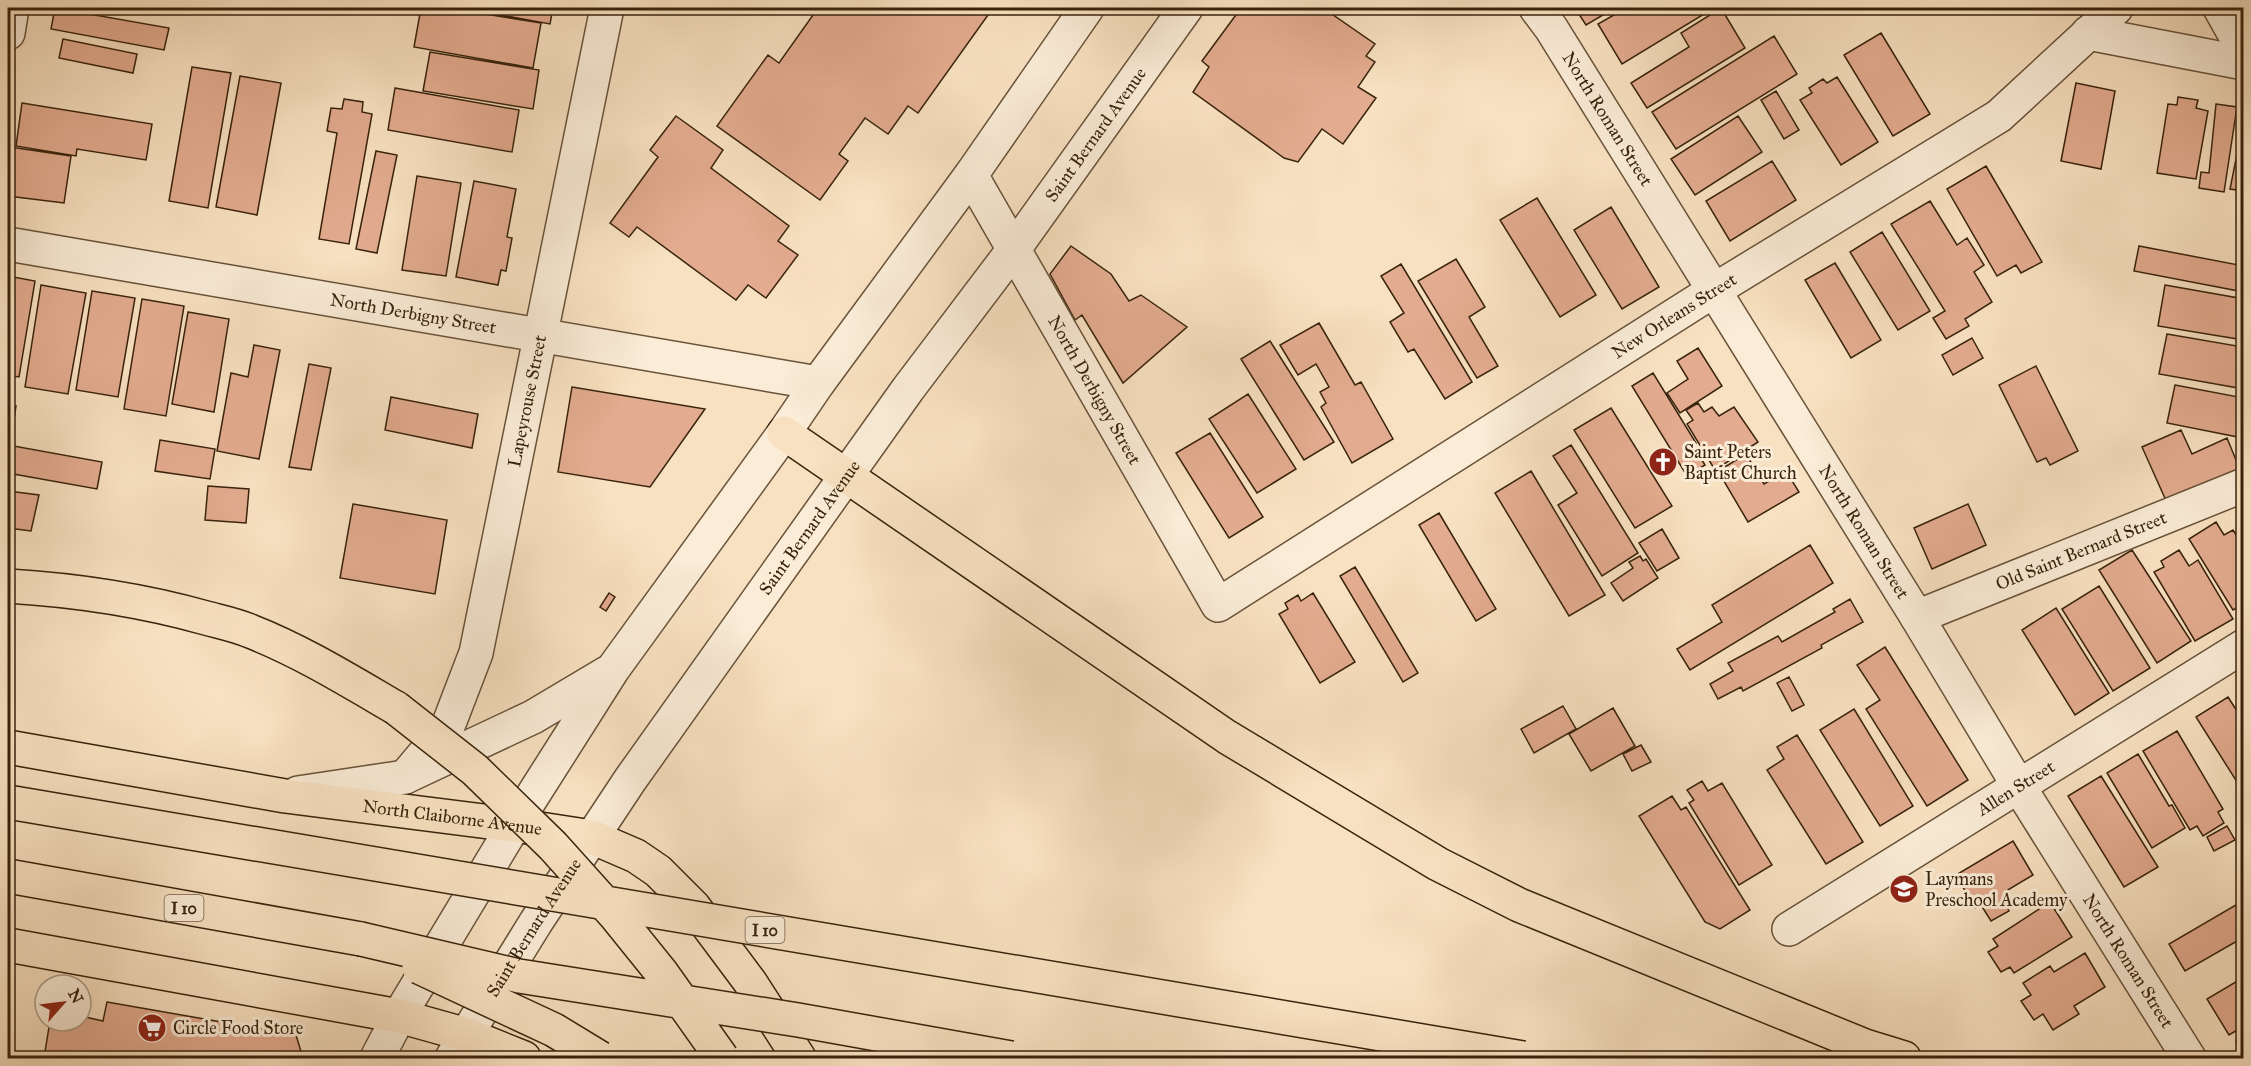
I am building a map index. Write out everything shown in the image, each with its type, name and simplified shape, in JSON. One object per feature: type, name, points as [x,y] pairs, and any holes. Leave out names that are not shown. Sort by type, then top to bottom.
[{"type":"main road","points":[[784,433],[1227,737],[1438,864],[1519,905],[1865,1046],[1904,1059]]},
{"type":"main road","points":[[8,586],[118,599],[180,611],[249,630],[317,662],[396,708],[475,770],[553,846],[615,915],[661,972],[722,1059]]},
{"type":"main road","name":"North Claiborne Avenue","points":[[8,747],[285,796],[592,837],[636,856],[658,871],[694,907],[750,982],[800,1059]]},
{"type":"main road","name":"I 10","points":[[8,802],[1523,1059]]},
{"type":"main road","name":"I 10","points":[[8,876],[361,939],[519,976],[798,1020],[1011,1059]]},
{"type":"main road","points":[[361,939],[554,1030],[600,1059]]},
{"type":"main road","points":[[8,945],[399,1016],[459,1047],[524,1059]]},
{"type":"street","points":[[8,33],[12,8]]},
{"type":"street","name":"Lapeyrouse Street","points":[[405,777],[448,726],[476,653],[607,8]]},
{"type":"street","points":[[377,1059],[399,1016],[514,825],[613,669],[971,174],[1087,8]]},
{"type":"street","name":"Saint Bernard Avenue","points":[[459,1047],[536,922],[630,780],[908,388],[1014,249],[1186,8]]},
{"type":"street","name":"North Roman Street","points":[[1536,8],[1551,28],[1917,616],[2018,785],[2189,1059]]},
{"type":"street","name":"New Orleans Street","points":[[1218,605],[1713,291],[1999,116],[2116,8]]},
{"type":"street","points":[[2220,8],[2244,51]]},
{"type":"street","points":[[2088,33],[2244,63]]},
{"type":"street","name":"North Derbigny Street","points":[[971,174],[1218,605]]},
{"type":"street","name":"North Derbigny Street","points":[[8,244],[818,383]]},
{"type":"street","name":"Old Saint Bernard Street","points":[[1917,616],[2244,484]]},
{"type":"street","name":"Allen Street","points":[[1789,929],[2244,646]]},
{"type":"street","points":[[285,796],[405,777],[533,717],[613,669]]},
{"type":"building","points":[[55,8],[169,28],[164,50],[51,29]]},
{"type":"building","points":[[421,8],[447,8],[541,23],[533,68],[414,47]]},
{"type":"building","points":[[462,8],[553,8],[550,24]]},
{"type":"building","points":[[818,8],[993,8],[918,113],[908,106],[888,134],[865,118],[839,154],[848,161],[820,200],[717,126],[768,55],[779,63]]},
{"type":"building","points":[[1241,8],[1323,8],[1375,44],[1366,56],[1375,62],[1358,87],[1376,98],[1343,144],[1322,129],[1298,162],[1284,158],[1193,92],[1209,67],[1202,61]]},
{"type":"building","points":[[1575,8],[1615,8],[1586,25]]},
{"type":"building","points":[[1626,8],[1714,8],[1622,64],[1598,24]]},
{"type":"building","points":[[1721,8],[1745,48],[1647,108],[1631,83],[1689,47],[1681,33]]},
{"type":"building","points":[[1881,33],[1930,114],[1893,136],[1844,55]]},
{"type":"building","points":[[1774,36],[1797,74],[1676,149],[1652,112]]},
{"type":"building","points":[[63,39],[137,54],[133,73],[59,58]]},
{"type":"building","points":[[430,52],[539,70],[533,109],[423,91]]},
{"type":"building","points":[[192,67],[231,73],[208,208],[169,201]]},
{"type":"building","points":[[240,76],[281,83],[257,215],[216,207]]},
{"type":"building","points":[[1837,77],[1878,142],[1841,165],[1800,100],[1812,93],[1809,88],[1823,79],[1827,83]]},
{"type":"building","points":[[2076,83],[2115,91],[2101,169],[2061,161]]},
{"type":"building","points":[[395,88],[519,110],[512,152],[388,130]]},
{"type":"building","points":[[1776,91],[1799,130],[1784,139],[1761,100]]},
{"type":"building","points":[[2178,97],[2198,100],[2196,108],[2208,111],[2196,179],[2157,173],[2168,104],[2177,105]]},
{"type":"building","points":[[344,99],[363,102],[362,112],[372,114],[349,244],[319,239],[337,133],[327,131],[331,108],[342,109]]},
{"type":"building","points":[[22,103],[152,124],[146,160],[77,149],[76,156],[16,146]]},
{"type":"building","points":[[2216,104],[2237,107],[2224,192],[2199,188],[2201,172],[2209,173]]},
{"type":"building","points":[[676,116],[723,150],[711,168],[789,226],[778,241],[798,255],[766,298],[748,285],[736,300],[637,227],[629,237],[610,223],[658,157],[650,150]]},
{"type":"building","points":[[1738,116],[1762,152],[1695,195],[1671,159]]},
{"type":"building","points":[[2244,119],[2244,191],[2230,189]]},
{"type":"building","points":[[10,147],[71,156],[64,203],[8,196]]},
{"type":"building","points":[[376,151],[397,155],[377,253],[356,249]]},
{"type":"building","points":[[1772,161],[1796,200],[1730,241],[1706,201]]},
{"type":"building","points":[[1986,166],[2042,262],[2021,273],[2016,265],[1997,276],[1947,189]]},
{"type":"building","points":[[417,176],[461,183],[446,276],[402,270]]},
{"type":"building","points":[[474,181],[516,189],[507,237],[512,238],[506,271],[501,270],[498,285],[456,277]]},
{"type":"building","points":[[1537,198],[1596,295],[1560,317],[1500,220]]},
{"type":"building","points":[[1930,201],[1957,245],[1967,238],[1984,265],[1974,272],[1992,302],[1965,319],[1969,326],[1946,339],[1933,318],[1945,311],[1891,224]]},
{"type":"building","points":[[1611,207],[1659,287],[1622,309],[1574,230]]},
{"type":"building","points":[[1882,232],[1930,311],[1898,330],[1850,252]]},
{"type":"building","points":[[1071,246],[1111,274],[1129,301],[1141,295],[1187,327],[1123,383],[1082,315],[1075,320],[1050,274]]},
{"type":"building","points":[[2139,246],[2244,266],[2244,292],[2134,271]]},
{"type":"building","points":[[1456,259],[1485,307],[1469,317],[1498,366],[1477,378],[1418,281]]},
{"type":"building","points":[[1835,263],[1881,340],[1851,358],[1805,280]]},
{"type":"building","points":[[1401,264],[1472,382],[1445,399],[1414,349],[1408,352],[1390,322],[1404,313],[1381,276]]},
{"type":"building","points":[[8,276],[35,281],[19,377],[8,375]]},
{"type":"building","points":[[41,285],[86,293],[68,394],[25,387]]},
{"type":"building","points":[[2165,285],[2244,299],[2244,340],[2158,326]]},
{"type":"building","points":[[92,291],[135,298],[118,397],[76,390]]},
{"type":"building","points":[[142,299],[184,306],[166,416],[124,409]]},
{"type":"building","points":[[188,312],[229,319],[214,412],[172,404]]},
{"type":"building","points":[[1319,323],[1355,385],[1361,382],[1393,439],[1352,463],[1321,407],[1326,403],[1320,392],[1329,387],[1316,364],[1298,375],[1280,345]]},
{"type":"building","points":[[2167,334],[2243,347],[2239,367],[2244,367],[2244,389],[2159,374]]},
{"type":"building","points":[[1972,338],[1983,358],[1953,375],[1942,355]]},
{"type":"building","points":[[1270,341],[1334,442],[1304,460],[1241,359]]},
{"type":"building","points":[[254,345],[280,350],[259,459],[217,451],[231,373],[248,377]]},
{"type":"building","points":[[1698,348],[1722,386],[1680,413],[1667,393],[1688,379],[1677,361]]},
{"type":"building","points":[[309,364],[331,368],[311,470],[289,467]]},
{"type":"building","points":[[2036,366],[2078,451],[2050,465],[2046,458],[2037,462],[1999,385]]},
{"type":"building","points":[[1653,373],[1696,443],[1693,445],[1705,465],[1687,476],[1632,386]]},
{"type":"building","points":[[2175,385],[2244,398],[2243,438],[2167,423]]},
{"type":"building","points":[[572,387],[705,409],[650,487],[558,472]]},
{"type":"building","points":[[1248,394],[1296,469],[1257,493],[1209,419]]},
{"type":"building","points":[[391,397],[478,414],[472,448],[385,430]]},
{"type":"building","points":[[1698,403],[1704,412],[1712,407],[1719,416],[1734,407],[1758,442],[1715,470],[1687,424],[1693,420],[1686,410]]},
{"type":"building","points":[[8,405],[16,406],[11,440],[8,439]]},
{"type":"building","points":[[1611,408],[1672,506],[1635,528],[1574,430]]},
{"type":"building","points":[[2181,430],[2192,454],[2227,438],[2241,472],[2168,505],[2142,447]]},
{"type":"building","points":[[1210,433],[1263,517],[1229,538],[1176,453]]},
{"type":"building","points":[[160,440],[215,449],[210,479],[155,471]]},
{"type":"building","points":[[8,445],[102,462],[97,489],[8,473]]},
{"type":"building","points":[[1571,445],[1638,553],[1602,576],[1558,505],[1577,493],[1553,456]]},
{"type":"building","points":[[1746,454],[1764,484],[1786,471],[1799,492],[1748,522],[1718,471]]},
{"type":"building","points":[[1531,471],[1605,595],[1569,616],[1495,493]]},
{"type":"building","points":[[208,486],[249,489],[246,523],[205,520]]},
{"type":"building","points":[[8,491],[39,495],[31,531],[8,528]]},
{"type":"building","points":[[353,504],[447,520],[435,594],[340,578]]},
{"type":"building","points":[[1968,504],[1986,545],[1932,569],[1914,528]]},
{"type":"building","points":[[1439,513],[1496,609],[1476,621],[1419,525]]},
{"type":"building","points":[[2216,522],[2224,535],[2233,530],[2244,547],[2244,604],[2233,610],[2189,539]]},
{"type":"building","points":[[1662,529],[1679,558],[1657,571],[1639,543]]},
{"type":"building","points":[[1810,545],[1833,583],[1690,670],[1677,649],[1722,622],[1712,605]]},
{"type":"building","points":[[2132,550],[2191,641],[2157,663],[2099,570]]},
{"type":"building","points":[[2179,550],[2189,566],[2198,560],[2233,619],[2195,641],[2154,572],[2164,567],[2161,561]]},
{"type":"building","points":[[1640,556],[1643,561],[1646,559],[1658,578],[1623,601],[1611,583],[1633,568],[1629,562]]},
{"type":"building","points":[[1355,567],[1418,673],[1403,682],[1340,576]]},
{"type":"building","points":[[2099,586],[2150,668],[2113,691],[2062,609]]},
{"type":"building","points":[[609,593],[615,597],[606,611],[600,607]]},
{"type":"building","points":[[1313,593],[1355,662],[1320,683],[1279,614],[1288,609],[1285,603],[1298,595],[1301,601]]},
{"type":"building","points":[[1850,599],[1863,622],[1821,645],[1822,648],[1743,691],[1741,687],[1718,699],[1710,684],[1733,671],[1728,663],[1778,636],[1782,642],[1835,612],[1833,609]]},
{"type":"building","points":[[2056,608],[2109,693],[2075,715],[2022,630]]},
{"type":"building","points":[[1885,647],[1968,780],[1927,806],[1866,709],[1880,700],[1857,665]]},
{"type":"building","points":[[1789,677],[1804,705],[1792,711],[1777,683]]},
{"type":"building","points":[[2228,697],[2244,722],[2244,793],[2196,717]]},
{"type":"building","points":[[1563,706],[1576,729],[1534,753],[1521,729]]},
{"type":"building","points":[[1613,708],[1635,746],[1591,771],[1569,734]]},
{"type":"building","points":[[1854,709],[1913,806],[1880,826],[1820,730]]},
{"type":"building","points":[[2177,731],[2223,809],[2218,812],[2224,823],[2203,836],[2197,826],[2190,830],[2143,751]]},
{"type":"building","points":[[1797,735],[1863,842],[1826,864],[1767,770],[1784,759],[1777,747]]},
{"type":"building","points":[[1641,745],[1651,762],[1632,771],[1623,754]]},
{"type":"building","points":[[2138,754],[2185,828],[2152,848],[2107,773]]},
{"type":"building","points":[[2101,776],[2158,867],[2124,887],[2068,796]]},
{"type":"building","points":[[1702,781],[1708,791],[1722,783],[1772,865],[1739,885],[1689,803],[1694,800],[1687,790]]},
{"type":"building","points":[[1672,796],[1681,810],[1686,807],[1750,910],[1720,929],[1705,922],[1639,816]]},
{"type":"building","points":[[2227,826],[2235,840],[2214,851],[2207,837]]},
{"type":"building","points":[[2013,841],[2033,875],[2006,891],[2013,904],[2007,907],[2009,911],[1991,921],[1981,905],[1975,908],[1956,875]]},
{"type":"building","points":[[2050,902],[2072,937],[2014,973],[2010,967],[2001,972],[1988,952],[1998,946],[1993,939]]},
{"type":"building","points":[[2241,902],[2244,906],[2244,937],[2185,971],[2169,944]]},
{"type":"building","points":[[2085,953],[2105,987],[2074,1006],[2079,1014],[2053,1030],[2043,1014],[2034,1020],[2021,1001],[2031,995],[2023,983],[2050,966],[2054,972]]},
{"type":"building","points":[[2244,977],[2244,1026],[2229,1035],[2207,999]]},
{"type":"building","name":"Circle Food Store","points":[[107,1002],[296,1035],[303,1058],[44,1058],[48,1033],[93,1033],[93,1019],[103,1021]]},
{"type":"building","points":[[2244,1036],[2244,1053],[2236,1041]]},
{"type":"place","name":"Saint Peters Baptist Church","points":[[1663,462]]},
{"type":"place","name":"Laymans Preschool Academy","points":[[1904,889]]},
{"type":"place","name":"Circle Food Store","points":[[152,1028]]}]
